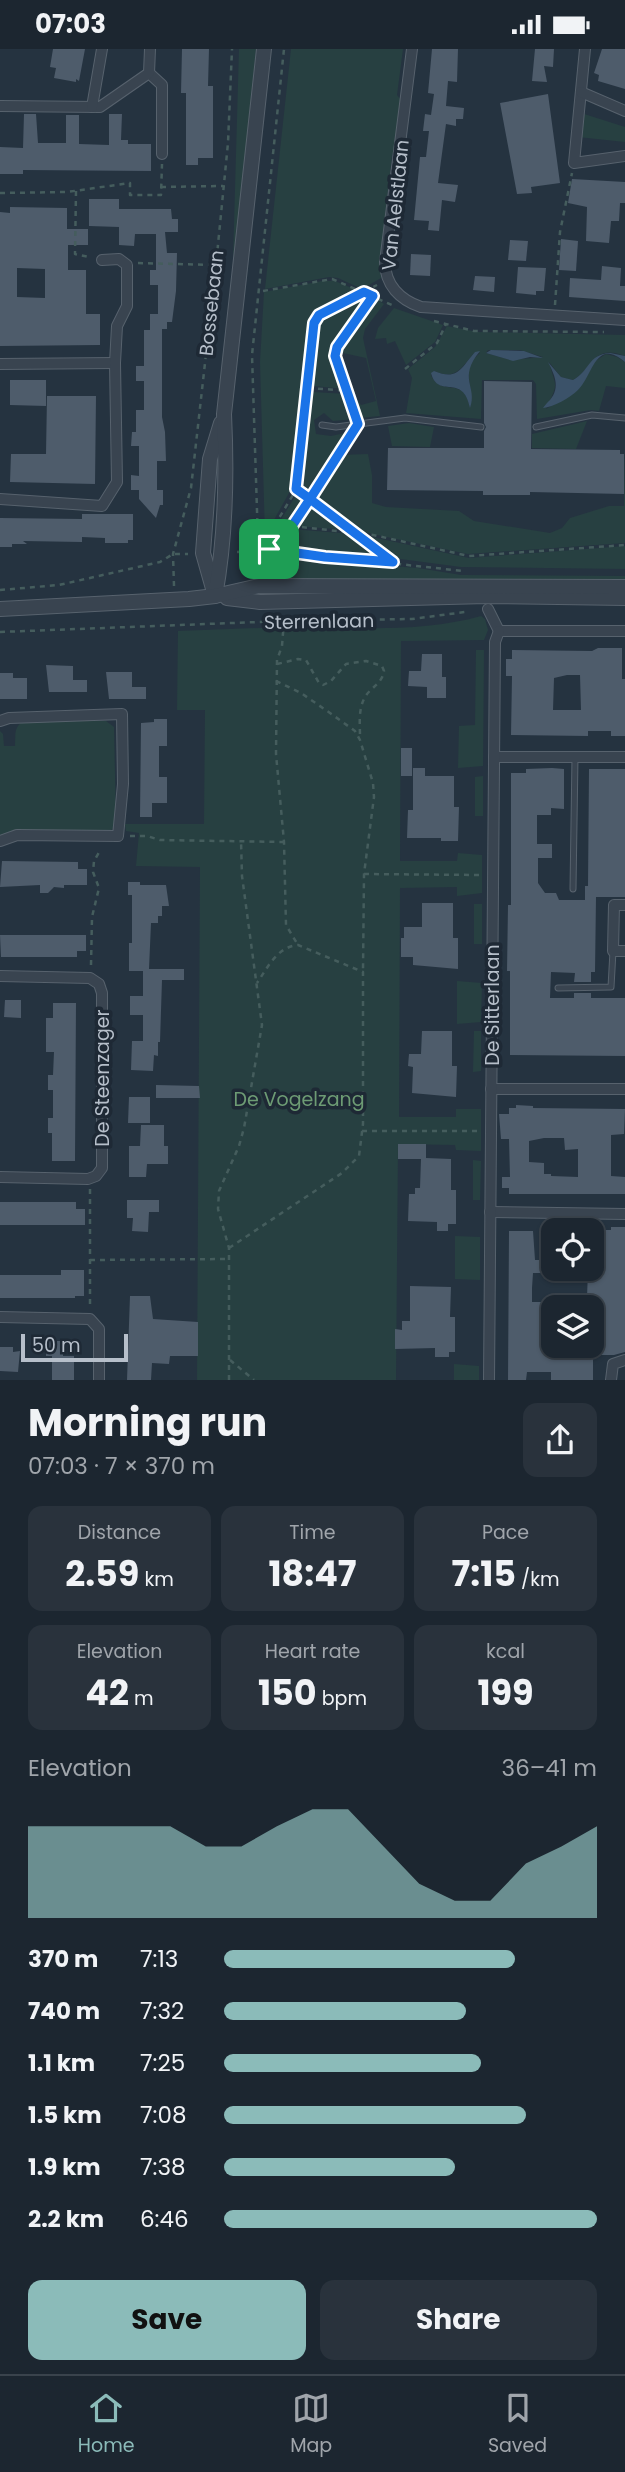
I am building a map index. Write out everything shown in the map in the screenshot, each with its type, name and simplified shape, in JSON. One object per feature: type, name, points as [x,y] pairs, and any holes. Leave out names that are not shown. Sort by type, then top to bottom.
[{"type":"street","points":[[92,107],[102,49]]},
{"type":"street","points":[[150,49],[149,72],[162,85],[162,154]]},
{"type":"street","name":"Bossebaan","points":[[215,596],[223,552],[226,460],[224,414],[264,49]]},
{"type":"street","name":"Van Aelstlaan","points":[[412,49],[403,136],[397,157],[385,269],[387,279],[402,297],[422,307],[625,320]]},
{"type":"street","points":[[586,49],[574,163],[625,156]]},
{"type":"street","points":[[0,106],[100,107],[149,72]]},
{"type":"street","points":[[581,92],[625,111]]},
{"type":"street","points":[[0,499],[102,506],[117,482],[117,326],[127,306],[128,279],[127,265],[118,259],[102,260]]},
{"type":"street","points":[[0,364],[115,363]]},
{"type":"street","name":"Bossebaan","points":[[215,596],[202,553],[210,459],[224,414]]},
{"type":"street","name":"Sterrenlaan","points":[[1,609],[215,596],[259,586],[625,587]]},
{"type":"street","name":"Sterrenlaan","points":[[215,596],[260,602],[486,596],[625,597]]},
{"type":"street","points":[[488,609],[499,631],[625,631]]},
{"type":"street","name":"De Sitterlaan","points":[[489,1380],[495,642],[499,631]]},
{"type":"street","points":[[0,721],[9,718],[122,714],[122,784],[118,836],[17,835],[0,841]]},
{"type":"street","points":[[494,757],[625,757]]},
{"type":"street","points":[[619,951],[614,905],[625,905]]},
{"type":"street","points":[[0,976],[90,978]]},
{"type":"street","name":"De Steenzager","points":[[90,978],[99,984],[102,993],[102,1168],[96,1176],[90,1178]]},
{"type":"street","points":[[491,1089],[625,1089]]},
{"type":"street","points":[[0,1177],[90,1178]]},
{"type":"street","points":[[490,1212],[625,1214]]},
{"type":"street","points":[[0,1317],[90,1319],[99,1329],[99,1380]]},
{"type":"street","points":[[611,1380],[613,1364],[625,1360]]},
{"type":"lane","points":[[536,426],[592,415],[625,418]]},
{"type":"lane","points":[[322,425],[336,427],[405,418],[481,427]]},
{"type":"lane","points":[[573,889],[575,757]]},
{"type":"lane","points":[[558,988],[611,987],[619,951]]},
{"type":"path","name":"Bossebaan","points":[[173,554],[191,488],[228,143],[232,49]]},
{"type":"path","points":[[259,551],[252,355],[284,49]]},
{"type":"path","points":[[0,193],[76,191],[130,183],[130,195],[161,194],[162,154]]},
{"type":"path","points":[[554,315],[560,232],[574,163]]},
{"type":"path","points":[[161,187],[223,186]]},
{"type":"path","points":[[76,191],[75,254],[102,260]]},
{"type":"path","points":[[124,263],[216,265]]},
{"type":"path","points":[[263,291],[331,279],[373,296],[336,350],[335,356],[350,391],[358,424],[292,526],[269,549]]},
{"type":"path","points":[[259,551],[296,489],[314,323],[319,315],[387,279]]},
{"type":"path","points":[[405,369],[429,351],[446,324]]},
{"type":"path","points":[[308,388],[350,391]]},
{"type":"path","points":[[296,489],[393,562]]},
{"type":"path","points":[[292,526],[356,533],[469,556],[625,545]]},
{"type":"path","points":[[223,552],[269,549],[465,572]]},
{"type":"path","points":[[0,590],[59,586],[160,562],[173,554],[202,553]]},
{"type":"path","name":"Sterrenlaan","points":[[0,632],[412,618],[488,609]]},
{"type":"path","points":[[284,621],[277,664],[276,754],[284,842],[286,925],[298,946]]},
{"type":"path","points":[[277,664],[306,660],[319,683],[323,685],[331,681],[346,664],[366,661],[382,666],[384,671],[381,680],[362,702],[360,740]]},
{"type":"path","points":[[229,1248],[342,1173],[359,1156],[362,1131],[364,874],[374,797],[373,783],[355,731],[300,693],[276,681]]},
{"type":"path","points":[[90,978],[92,917],[100,888],[93,872],[94,861],[103,845],[104,836]]},
{"type":"path","points":[[118,836],[284,842]]},
{"type":"path","points":[[229,1380],[230,1259],[218,1209],[219,1191],[239,1146],[261,1037],[257,983],[242,876],[241,841]]},
{"type":"path","points":[[364,874],[493,875]]},
{"type":"path","points":[[257,983],[276,956],[288,946],[298,946],[363,972]]},
{"type":"path","points":[[362,1131],[491,1131]]},
{"type":"path","points":[[90,1178],[90,1319]]},
{"type":"path","points":[[90,1260],[230,1259]]},
{"type":"path","points":[[229,1359],[254,1380]]},
{"type":"green space","points":[[239,49],[256,49],[233,260]]},
{"type":"green space","points":[[291,49],[403,49],[397,95],[401,100],[392,155],[380,264],[381,278],[362,289],[338,278],[329,277],[265,289]]},
{"type":"green space","points":[[581,113],[625,127],[625,142],[578,137]]},
{"type":"green space","points":[[335,281],[359,291],[318,312],[311,322],[294,484],[265,536],[260,362],[264,292]]},
{"type":"green space","points":[[365,294],[371,297],[333,352],[345,389],[313,386],[310,381],[318,321]]},
{"type":"green space","points":[[374,298],[384,304],[365,329],[363,338],[380,416],[359,418],[351,395],[354,395],[361,405],[376,401],[366,358],[343,353],[341,358],[349,389],[337,354]]},
{"type":"green space","points":[[394,308],[443,325],[435,342],[406,365],[395,341],[387,344],[386,338],[375,339],[378,328]]},
{"type":"green space","points":[[447,326],[478,332],[625,335],[625,356],[614,353],[606,353],[600,355],[573,380],[561,377],[549,362],[555,385],[546,409],[578,390],[594,362],[606,354],[625,362],[625,388],[606,386],[599,411],[537,419],[536,384],[533,380],[482,380],[481,419],[406,413],[412,378],[408,369],[435,347]],"holes":[[[488,350],[520,350],[543,357],[511,360],[486,353]],[[475,352],[480,353],[470,366],[470,407],[463,392],[440,385],[431,375],[434,371],[442,374],[458,371]]]},
{"type":"green space","points":[[313,392],[347,394],[355,419],[333,421],[324,413],[314,420],[316,434],[331,436],[350,432],[310,495],[300,486],[309,395]]},
{"type":"green space","points":[[587,421],[576,449],[532,448],[532,434]]},
{"type":"green space","points":[[409,423],[434,427],[430,447],[392,446],[388,426]]},
{"type":"green space","points":[[625,449],[625,543],[468,554],[358,531],[313,497],[340,455],[368,454],[372,475],[372,503],[386,507],[459,511],[474,521],[550,533],[562,528],[570,518],[609,506],[624,506]]},
{"type":"green space","points":[[296,495],[307,500],[292,523],[271,546],[266,544]]},
{"type":"green space","points":[[310,502],[348,530],[294,526]]},
{"type":"green space","points":[[291,529],[353,534],[383,557],[334,555],[275,547]]},
{"type":"green space","points":[[363,535],[469,558],[625,546],[625,569],[461,567],[393,558]]},
{"type":"green space","points":[[268,553],[461,575],[625,576],[625,583],[269,579]]},
{"type":"green space","name":"De Vogelzang","points":[[481,616],[485,619],[488,630],[484,640],[401,641],[400,861],[457,861],[458,853],[482,855],[482,893],[457,896],[457,887],[400,888],[399,1117],[456,1117],[456,1109],[481,1109],[481,1151],[456,1150],[455,1145],[398,1144],[396,1380],[197,1380],[200,867],[136,866],[139,833],[126,831],[125,824],[204,824],[205,710],[177,710],[178,631],[417,627]]},
{"type":"green space","points":[[476,650],[484,650],[483,766],[458,768],[459,726],[475,725]]},
{"type":"green space","points":[[24,721],[106,721],[114,727],[114,828],[109,831],[18,830],[0,836],[0,731],[3,734],[4,746],[15,746],[17,729]]},
{"type":"green space","points":[[483,776],[483,816],[475,816],[475,777]]},
{"type":"green space","points":[[474,904],[482,904],[482,944],[474,944]]},
{"type":"green space","points":[[457,981],[482,983],[481,1022],[457,1024]]},
{"type":"green space","points":[[474,1031],[481,1031],[481,1071],[473,1072]]},
{"type":"green space","points":[[473,1160],[481,1161],[480,1200],[473,1200]]},
{"type":"green space","points":[[455,1236],[480,1237],[480,1280],[455,1279]]},
{"type":"green space","points":[[454,1364],[479,1366],[479,1380],[454,1380]]},
{"type":"water","points":[[491,350],[524,351],[543,358],[530,357],[513,361],[486,353]]},
{"type":"water","points":[[480,351],[470,369],[470,408],[462,391],[439,385],[431,373],[434,371],[454,374],[475,352]]},
{"type":"water","points":[[610,353],[625,356],[625,362],[615,355],[601,356],[578,390],[561,402],[543,408],[553,395],[556,385],[548,362],[561,377],[573,380],[597,357]]},
{"type":"building","points":[[53,49],[85,49],[79,81],[54,78],[56,68],[50,67]]},
{"type":"building","points":[[182,49],[209,49],[208,86],[213,86],[213,158],[198,158],[198,165],[186,165],[186,93],[181,93]]},
{"type":"building","points":[[432,49],[458,49],[457,82],[448,81],[446,106],[464,108],[463,119],[456,119],[456,126],[446,124],[438,183],[458,185],[455,202],[442,200],[439,231],[428,230],[429,221],[414,220],[420,157],[426,157],[429,131],[423,131],[425,114],[431,115],[434,94],[428,93]]},
{"type":"building","points":[[535,49],[554,49],[553,67],[544,66],[547,82],[532,81]]},
{"type":"building","points":[[602,49],[625,49],[625,89],[598,81],[599,75],[594,73]]},
{"type":"building","points":[[548,94],[560,183],[531,187],[532,193],[517,194],[500,103]]},
{"type":"building","points":[[24,114],[36,114],[38,143],[66,143],[66,115],[79,115],[79,144],[109,145],[109,114],[122,114],[121,140],[128,140],[128,144],[151,144],[151,171],[23,170],[23,174],[0,174],[0,147],[23,148]]},
{"type":"building","points":[[572,179],[625,182],[625,203],[620,203],[619,221],[611,221],[609,243],[586,241],[587,207],[568,203]]},
{"type":"building","points":[[89,199],[119,199],[119,209],[171,209],[172,219],[178,219],[178,232],[165,232],[167,253],[177,253],[176,291],[172,322],[167,322],[167,329],[162,329],[162,417],[166,461],[157,461],[157,490],[163,490],[163,505],[160,505],[156,518],[139,499],[139,490],[131,490],[131,475],[139,476],[139,446],[131,446],[132,432],[136,432],[136,410],[144,410],[144,381],[136,381],[136,366],[144,366],[144,330],[150,330],[150,314],[158,314],[158,285],[150,285],[150,270],[156,270],[156,234],[135,234],[134,246],[119,245],[119,227],[89,226]]},
{"type":"building","points":[[10,207],[67,208],[67,229],[88,229],[88,245],[68,245],[68,270],[86,270],[86,314],[100,314],[100,345],[0,346],[0,212],[10,213]],"holes":[[[17,268],[45,269],[45,298],[17,297]]]},
{"type":"building","points":[[561,239],[578,241],[576,271],[559,270]]},
{"type":"building","points":[[510,240],[528,241],[526,261],[508,260]]},
{"type":"building","points":[[411,254],[431,255],[430,276],[410,275]]},
{"type":"building","points":[[602,266],[621,268],[620,286],[625,286],[625,301],[569,297],[570,278],[601,280]]},
{"type":"building","points":[[518,267],[546,268],[544,291],[536,291],[536,295],[516,293]]},
{"type":"building","points":[[475,276],[495,277],[494,292],[473,290]]},
{"type":"building","points":[[10,380],[46,380],[46,406],[10,405]]},
{"type":"building","points":[[484,381],[532,382],[531,449],[620,450],[620,454],[624,454],[624,494],[530,492],[530,495],[483,495],[483,491],[387,490],[388,448],[484,448]]},
{"type":"building","points":[[47,396],[96,396],[95,484],[10,482],[11,454],[46,454]]},
{"type":"building","points":[[82,514],[133,514],[133,540],[128,540],[128,543],[105,543],[105,538],[82,537],[82,542],[23,541],[27,544],[0,547],[0,518],[82,519]]},
{"type":"building","points":[[598,648],[622,648],[625,736],[611,736],[611,731],[588,731],[588,736],[511,735],[512,676],[506,676],[506,659],[512,659],[512,650],[592,651]],"holes":[[[580,675],[581,710],[553,710],[554,678]]]},
{"type":"building","points":[[422,654],[442,654],[446,698],[427,698],[427,687],[408,686],[409,671],[421,671]]},
{"type":"building","points":[[46,665],[73,666],[73,680],[87,680],[87,692],[49,692]]},
{"type":"building","points":[[106,672],[132,672],[132,687],[146,687],[146,699],[109,699]]},
{"type":"building","points":[[0,673],[13,673],[13,678],[27,678],[27,699],[0,699]]},
{"type":"building","points":[[154,719],[167,719],[167,746],[159,746],[159,777],[167,777],[167,803],[152,803],[152,817],[140,817],[141,723],[154,722]]},
{"type":"building","points":[[401,748],[412,748],[412,776],[401,776]]},
{"type":"building","points":[[413,768],[425,768],[425,776],[454,776],[454,807],[459,807],[458,841],[407,838],[408,810],[413,810]]},
{"type":"building","points":[[526,769],[564,769],[564,809],[551,808],[551,815],[537,815],[537,844],[552,844],[552,858],[538,858],[538,883],[545,893],[556,893],[559,900],[585,900],[585,886],[588,886],[589,769],[625,769],[625,897],[596,897],[595,972],[591,972],[591,982],[574,982],[575,973],[551,972],[550,998],[574,998],[574,993],[591,993],[591,998],[625,998],[625,1056],[510,1055],[510,971],[507,971],[508,905],[511,905],[511,773],[526,773]]},
{"type":"building","points":[[2,861],[78,862],[78,869],[87,869],[87,885],[54,887],[48,893],[40,893],[40,885],[0,887]]},
{"type":"building","points":[[128,882],[166,885],[169,906],[162,906],[162,916],[158,916],[158,923],[151,923],[149,969],[184,969],[184,980],[162,980],[160,1042],[158,1056],[154,1055],[153,1071],[131,1070],[132,1041],[143,1041],[143,1015],[130,1015],[130,996],[143,996],[143,971],[129,971],[132,895],[128,895]]},
{"type":"building","points":[[422,903],[453,903],[453,938],[458,938],[458,969],[413,965],[413,957],[401,957],[404,927],[422,927]]},
{"type":"building","points":[[0,935],[86,935],[86,951],[77,951],[77,957],[1,957]]},
{"type":"building","points":[[5,1000],[21,1000],[21,1018],[4,1017]]},
{"type":"building","points":[[53,1003],[76,1003],[75,1161],[52,1161],[52,1133],[48,1133],[48,1118],[53,1118],[53,1090],[48,1090],[48,1075],[53,1075],[54,1052],[46,1052],[46,1018],[53,1018]]},
{"type":"building","points":[[422,1031],[452,1031],[452,1066],[457,1066],[456,1097],[412,1093],[413,1067],[408,1066],[409,1054],[421,1054]]},
{"type":"building","points":[[156,1085],[199,1086],[200,1098],[156,1098]]},
{"type":"building","points":[[129,1097],[150,1097],[150,1123],[128,1123]]},
{"type":"building","points":[[516,1105],[533,1108],[625,1109],[624,1134],[611,1135],[611,1176],[625,1177],[625,1194],[509,1194],[509,1188],[502,1188],[502,1177],[510,1177],[509,1139],[501,1139],[499,1114],[509,1114],[509,1108],[516,1108]],"holes":[[[564,1138],[565,1150],[578,1149],[578,1177],[544,1174],[544,1163],[529,1162],[529,1141]]]},
{"type":"building","points":[[141,1125],[164,1125],[164,1146],[168,1146],[168,1164],[147,1164],[146,1177],[129,1177],[129,1146],[140,1146]]},
{"type":"building","points":[[398,1144],[426,1144],[426,1158],[451,1159],[451,1190],[456,1190],[456,1224],[448,1224],[448,1231],[437,1231],[437,1222],[408,1221],[409,1194],[415,1194],[415,1188],[420,1188],[421,1159],[398,1159]]},
{"type":"building","points":[[127,1200],[159,1200],[159,1212],[149,1212],[148,1232],[132,1231],[133,1218],[127,1218]]},
{"type":"building","points":[[0,1202],[76,1202],[76,1209],[85,1209],[85,1225],[0,1225]]},
{"type":"building","points":[[611,1227],[625,1227],[625,1352],[604,1355],[604,1295],[587,1295],[588,1281],[604,1281],[604,1230],[611,1230]]},
{"type":"building","points":[[509,1231],[533,1231],[535,1260],[541,1260],[541,1273],[533,1273],[532,1302],[541,1302],[541,1358],[593,1358],[593,1380],[551,1380],[551,1372],[527,1372],[526,1380],[508,1380]]},
{"type":"building","points":[[61,1270],[84,1270],[84,1296],[0,1298],[0,1275],[61,1275]]},
{"type":"building","points":[[410,1286],[451,1287],[450,1317],[455,1317],[455,1352],[449,1352],[449,1357],[435,1357],[435,1348],[395,1349],[395,1329],[402,1330],[402,1321],[410,1321]]},
{"type":"building","points":[[130,1296],[150,1296],[153,1319],[198,1322],[198,1356],[170,1356],[169,1364],[152,1363],[151,1380],[127,1380]]},
{"type":"building","points":[[46,1341],[63,1341],[63,1356],[74,1356],[74,1380],[52,1380],[52,1356],[46,1356]]},
{"type":"building","points":[[0,1347],[13,1347],[13,1352],[20,1351],[18,1372],[0,1371]]},
{"type":"route","points":[[269,549],[292,526],[310,499],[296,489],[314,323],[319,315],[364,292],[373,296],[337,347],[335,356],[358,424],[310,499],[393,562],[325,557],[269,549]]}]
